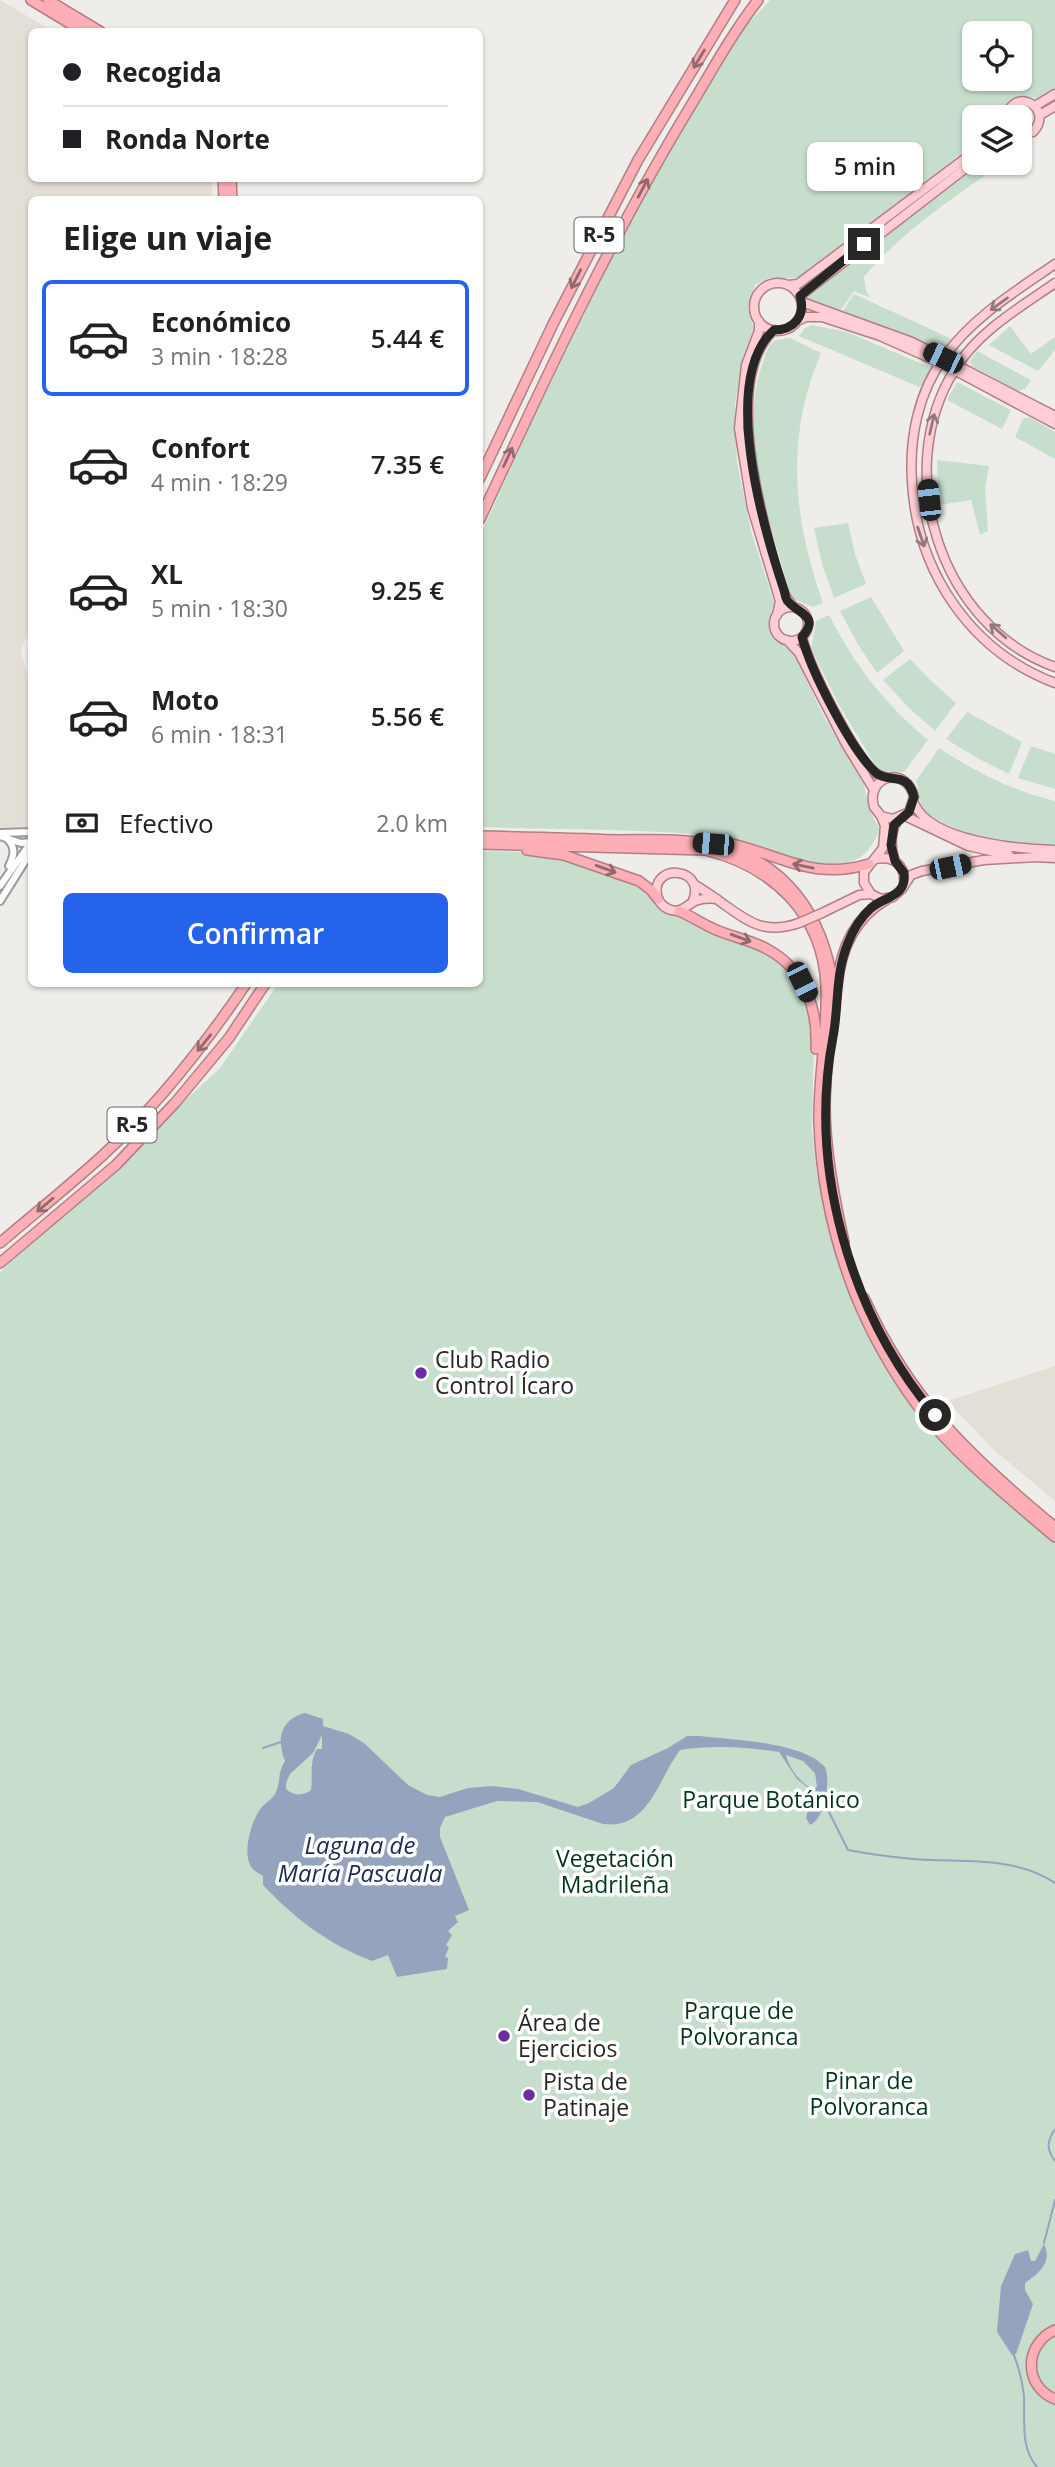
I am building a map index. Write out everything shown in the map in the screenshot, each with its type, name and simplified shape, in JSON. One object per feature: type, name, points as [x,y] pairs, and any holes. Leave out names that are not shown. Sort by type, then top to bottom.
[{"type":"highway","points":[[31,0],[77,28]]},
{"type":"highway","points":[[48,0],[94,28]]},
{"type":"highway","name":"R-5","points":[[483,472],[554,322],[638,160],[735,0]]},
{"type":"highway","name":"R-5","points":[[483,513],[560,346],[628,216],[690,106],[758,0]]},
{"type":"highway","points":[[483,841],[660,835],[740,845],[798,866],[828,870],[839,871],[871,862]]},
{"type":"highway","points":[[483,841],[564,855],[639,881],[652,890],[658,900]]},
{"type":"highway","points":[[483,841],[679,841],[713,844],[740,853],[766,867],[788,884],[817,925],[826,947],[833,985],[825,1104],[826,1134],[835,1201],[844,1242],[860,1289],[879,1332],[925,1402],[946,1428],[1055,1527]]},
{"type":"highway","points":[[483,841],[705,850],[741,861],[782,888],[811,928],[824,968],[825,1005],[819,1125],[828,1201]]},
{"type":"highway","points":[[829,1052],[839,974],[846,946],[859,922],[872,907],[887,898]]},
{"type":"highway","points":[[679,911],[713,929],[768,949],[788,964],[802,982],[816,1018],[814,1125],[828,1201],[855,1292],[874,1336],[894,1371],[941,1433],[1055,1536]]},
{"type":"highway","points":[[217,1017],[242,987]]},
{"type":"highway","name":"R-5","points":[[0,1243],[103,1154],[165,1091],[214,1030],[243,987]]},
{"type":"highway","name":"R-5","points":[[0,1263],[116,1165],[175,1103],[229,1038],[263,987]]},
{"type":"highway","points":[[1055,2330],[1042,2337],[1031,2363],[1031,2373],[1038,2388],[1055,2399]]},
{"type":"highway","points":[[1055,2336],[1040,2348],[1035,2365],[1041,2382],[1055,2394]]},
{"type":"main road","points":[[1032,105],[1055,94]]},
{"type":"main road","points":[[1014,105],[1019,102],[1031,105]]},
{"type":"main road","points":[[1032,132],[1037,129],[1040,115],[1035,106]]},
{"type":"main road","points":[[1040,115],[1055,106]]},
{"type":"main road","points":[[846,900],[858,890],[871,862],[883,848],[885,826],[874,807],[874,790],[846,744],[799,653],[776,630],[779,601],[752,508],[739,428],[746,365],[759,331],[755,305],[761,290],[775,283],[798,284],[962,160]]},
{"type":"main road","points":[[801,299],[962,171]]},
{"type":"main road","points":[[1055,264],[976,321],[942,360],[923,398],[911,453],[917,527],[930,564],[953,604],[971,626],[1001,654],[1041,678],[1055,683]]},
{"type":"main road","points":[[1055,283],[990,329],[956,368],[937,405],[931,429],[926,478],[935,534],[953,577],[986,621],[1010,642],[1055,667]]},
{"type":"main road","points":[[788,285],[801,299],[883,330],[1055,424]]},
{"type":"main road","points":[[759,321],[774,330],[785,330],[801,316],[801,299]]},
{"type":"main road","points":[[797,321],[814,316],[837,321],[942,360]]},
{"type":"main road","points":[[774,330],[764,340],[754,366],[747,429],[768,542],[787,601],[807,618],[808,628],[802,637],[787,640]]},
{"type":"main road","points":[[956,368],[1055,416]]},
{"type":"main road","points":[[777,615],[784,608],[794,607]]},
{"type":"main road","points":[[802,637],[813,666],[852,740],[876,774],[898,778],[910,785],[918,811],[931,822],[970,839],[1010,848],[1055,850]]},
{"type":"main road","points":[[874,790],[888,778]]},
{"type":"main road","points":[[904,884],[904,873],[895,861],[891,845],[894,825],[914,803]]},
{"type":"main road","points":[[881,816],[902,817],[968,846],[1004,854],[1055,858]]},
{"type":"main road","points":[[717,899],[704,898],[679,911],[667,909],[658,900],[657,888],[659,882],[668,874],[680,873],[690,878],[694,884],[717,899],[748,922],[766,928],[784,928],[859,895],[871,894],[887,898],[898,894],[911,875],[922,871],[984,860],[1036,857]]},
{"type":"main road","points":[[871,862],[884,858],[895,861]]},
{"type":"main road","points":[[863,877],[871,894]]},
{"type":"main road","points":[[692,903],[695,897],[694,884]]},
{"type":"street","points":[[2,836],[28,833]]},
{"type":"street","points":[[2,836],[28,845]]},
{"type":"street","points":[[1,885],[14,852],[11,842],[2,836]]},
{"type":"street","points":[[1,885],[28,850]]},
{"type":"street","points":[[0,901],[28,851]]},
{"type":"shaded area","points":[[0,0],[48,28],[28,28],[28,182],[213,182],[211,196],[28,196],[28,633],[21,651],[28,678],[28,829],[0,827]]},
{"type":"shaded area","points":[[1055,1366],[1055,1501],[994,1450],[947,1401]]},
{"type":"green space","points":[[770,0],[1055,0],[1055,89],[1038,99],[1019,97],[1006,105],[962,105],[962,153],[799,278],[769,278],[755,285],[748,309],[754,329],[743,357],[735,403],[737,462],[751,531],[774,602],[770,631],[776,641],[793,651],[822,713],[864,784],[869,809],[880,830],[868,850],[855,860],[831,864],[815,862],[731,839],[685,833],[483,827],[483,529],[531,423],[623,235],[664,159],[745,27]]},
{"type":"green space","points":[[962,174],[986,175],[929,216],[879,260],[864,277],[866,291],[871,298],[854,291],[841,310],[804,298]]},
{"type":"green space","points":[[854,294],[952,339],[944,348],[939,349],[843,311]]},
{"type":"green space","points":[[812,325],[847,332],[929,367],[930,370],[919,387],[799,336],[805,328]]},
{"type":"green space","points":[[1010,326],[1031,354],[1055,337],[1055,350],[1038,371],[989,345]]},
{"type":"green space","points":[[790,338],[821,353],[802,416],[797,478],[805,540],[823,603],[813,607],[791,598],[767,512],[755,452],[755,394],[762,365],[774,341]]},
{"type":"green space","points":[[977,351],[1031,380],[1025,389],[1018,391],[972,366],[970,360]]},
{"type":"green space","points":[[957,382],[1011,410],[1002,429],[947,400]]},
{"type":"green space","points":[[1029,417],[1055,432],[1055,459],[1015,437],[1023,419]]},
{"type":"green space","points":[[937,460],[989,466],[985,488],[988,531],[980,535],[971,500],[939,505]]},
{"type":"green space","points":[[848,523],[866,584],[834,598],[822,564],[814,528]]},
{"type":"green space","points":[[871,597],[904,651],[877,673],[840,611]]},
{"type":"green space","points":[[829,615],[849,651],[872,683],[898,713],[928,740],[904,772],[877,768],[839,705],[811,648],[816,621]]},
{"type":"green space","points":[[910,659],[956,703],[935,731],[883,680]]},
{"type":"green space","points":[[967,712],[1022,742],[1009,774],[946,739]]},
{"type":"green space","points":[[1031,746],[1055,754],[1055,789],[1018,778]]},
{"type":"green space","points":[[939,748],[995,780],[1055,801],[1055,844],[985,838],[958,829],[926,812],[921,805],[916,781]]},
{"type":"green space","points":[[483,851],[530,852],[560,857],[637,883],[650,893],[655,905],[666,913],[689,917],[760,947],[777,958],[798,980],[810,1003],[814,1042],[812,1130],[817,1175],[832,1238],[852,1299],[888,1369],[961,1459],[1055,1539],[1055,2467],[0,2467],[0,1272],[220,1068],[276,987],[483,987]]},
{"type":"water","name":"Laguna de María Pascuala","points":[[305,1713],[323,1719],[323,1726],[349,1734],[364,1743],[408,1785],[427,1795],[440,1797],[468,1788],[492,1786],[518,1789],[578,1807],[614,1788],[631,1765],[687,1736],[748,1741],[801,1752],[825,1767],[827,1790],[820,1816],[810,1825],[806,1818],[812,1791],[797,1779],[779,1752],[705,1748],[680,1750],[642,1811],[619,1824],[603,1824],[537,1802],[497,1801],[445,1817],[440,1828],[440,1837],[469,1910],[455,1916],[458,1922],[448,1931],[452,1935],[446,1945],[449,1947],[445,1957],[448,1958],[447,1969],[397,1977],[388,1955],[372,1961],[327,1939],[300,1919],[263,1885],[263,1876],[250,1864],[248,1839],[261,1808],[276,1792],[285,1761],[281,1738],[286,1725]],"holes":[[[322,1735],[322,1749],[317,1749],[313,1759],[311,1790],[302,1794],[291,1793],[286,1789],[290,1774],[313,1753]],[[786,1755],[803,1761],[815,1773],[817,1787],[809,1787],[796,1775]]]},
{"type":"water","points":[[1044,2244],[1046,2262],[1040,2271],[1025,2283],[1025,2290],[1033,2304],[1016,2354],[1012,2355],[997,2332],[1001,2286],[1015,2254],[1028,2250],[1031,2261],[1035,2261]]},
{"type":"waterway","points":[[263,1748],[281,1742]]},
{"type":"waterway","points":[[824,1802],[848,1850],[913,1859],[1004,1864],[1039,1874],[1055,1883]]},
{"type":"waterway","points":[[1055,2129],[1049,2145],[1055,2161]]},
{"type":"waterway","points":[[1044,2243],[1055,2200]]},
{"type":"waterway","points":[[1013,2353],[1024,2396],[1024,2433],[1028,2451],[1037,2467]]},
{"type":"place","name":"Club Radio Control Ícaro","points":[[421,1373]]},
{"type":"place","name":"Área de Ejercicios","points":[[504,2036]]},
{"type":"place","name":"Pista de Patinaje","points":[[529,2095]]},
{"type":"route","points":[[864,244],[800,296],[801,316],[792,326],[785,330],[774,330],[764,340],[754,366],[747,429],[755,487],[787,601],[807,618],[808,628],[802,637],[805,649],[830,701],[867,764],[876,774],[903,780],[913,790],[912,808],[894,825],[891,845],[895,861],[904,873],[902,889],[893,897],[872,907],[852,932],[846,946],[839,974],[829,1052],[826,1134],[835,1201],[844,1242],[860,1289],[879,1332],[900,1367],[935,1415]]},
{"type":"park label","name":"Parque Botánico","points":[[771,1800]]},
{"type":"park label","name":"Vegetación Madrileña","points":[[615,1872]]},
{"type":"park label","name":"Parque de Polvoranca","points":[[739,2024]]},
{"type":"park label","name":"Pinar de Polvoranca","points":[[869,2094]]}]
